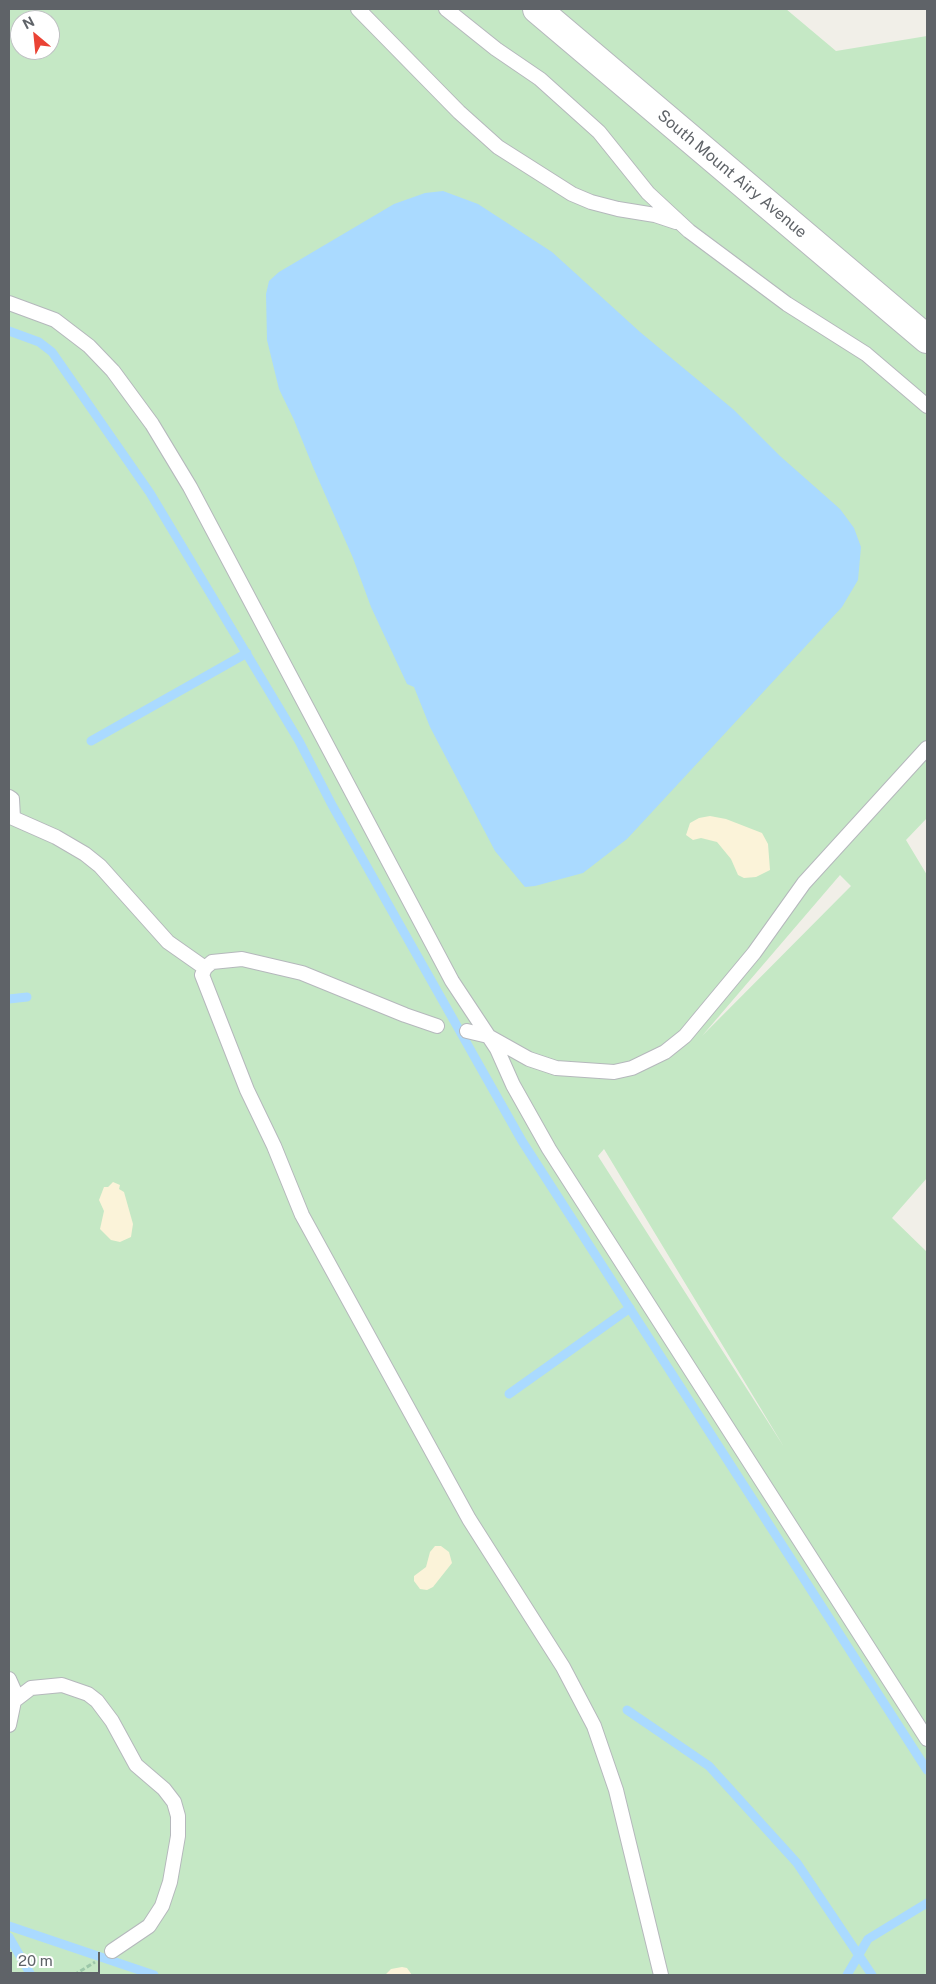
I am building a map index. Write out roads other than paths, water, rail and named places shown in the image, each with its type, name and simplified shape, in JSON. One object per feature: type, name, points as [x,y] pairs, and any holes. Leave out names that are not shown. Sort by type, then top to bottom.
[{"type":"street","name":"South Mount Airy Avenue","points":[[537,9],[927,339]]},
{"type":"lane","points":[[358,9],[459,112],[498,147],[572,194],[591,202],[655,215],[682,224]]},
{"type":"lane","points":[[446,9],[496,49],[540,79],[599,132],[648,193],[682,224],[787,304],[866,354],[927,406]]},
{"type":"lane","points":[[9,303],[54,320],[88,346],[114,371],[152,424],[195,496],[452,981],[497,1050],[513,1085],[549,1149],[927,1739]]},
{"type":"lane","points":[[467,1032],[488,1036],[546,1065],[603,1072],[627,1069],[665,1052],[685,1036],[754,953],[804,883],[927,748]]},
{"type":"lane","points":[[9,797],[12,799],[11,819],[56,837],[85,854],[100,866],[168,942],[205,968]]},
{"type":"lane","points":[[437,1026],[302,973],[280,967],[242,959],[220,960],[212,962],[205,968],[203,980],[216,1007],[247,1090],[274,1146],[302,1214],[464,1511],[563,1667],[594,1726],[616,1790],[661,1975]]},
{"type":"lane","points":[[9,1679],[17,1697]]},
{"type":"lane","points":[[9,1725],[12,1705],[17,1697],[30,1688],[52,1685],[72,1687],[88,1694],[97,1701],[112,1721],[136,1765],[164,1789],[174,1802],[178,1816],[178,1836],[170,1882],[162,1906],[149,1926],[112,1951]]},
{"type":"water","points":[[443,191],[478,204],[552,252],[640,332],[734,410],[780,456],[840,509],[854,528],[861,547],[858,580],[842,607],[627,839],[583,873],[535,886],[525,887],[495,851],[430,727],[414,687],[407,684],[371,607],[353,558],[279,389],[267,340],[266,294],[269,281],[279,272],[394,204],[425,193]]},
{"type":"waterway","points":[[9,331],[39,342],[52,352],[150,493],[299,741],[332,805],[522,1141],[927,1770]]},
{"type":"waterway","points":[[91,741],[247,653]]},
{"type":"waterway","points":[[9,999],[27,997]]},
{"type":"waterway","points":[[509,1394],[630,1308]]},
{"type":"waterway","points":[[627,1710],[709,1766],[797,1863],[872,1975]]},
{"type":"waterway","points":[[847,1975],[868,1939],[927,1903]]},
{"type":"waterway","points":[[9,1926],[154,1975]]},
{"type":"waterway","points":[[9,1937],[31,1975]]}]
